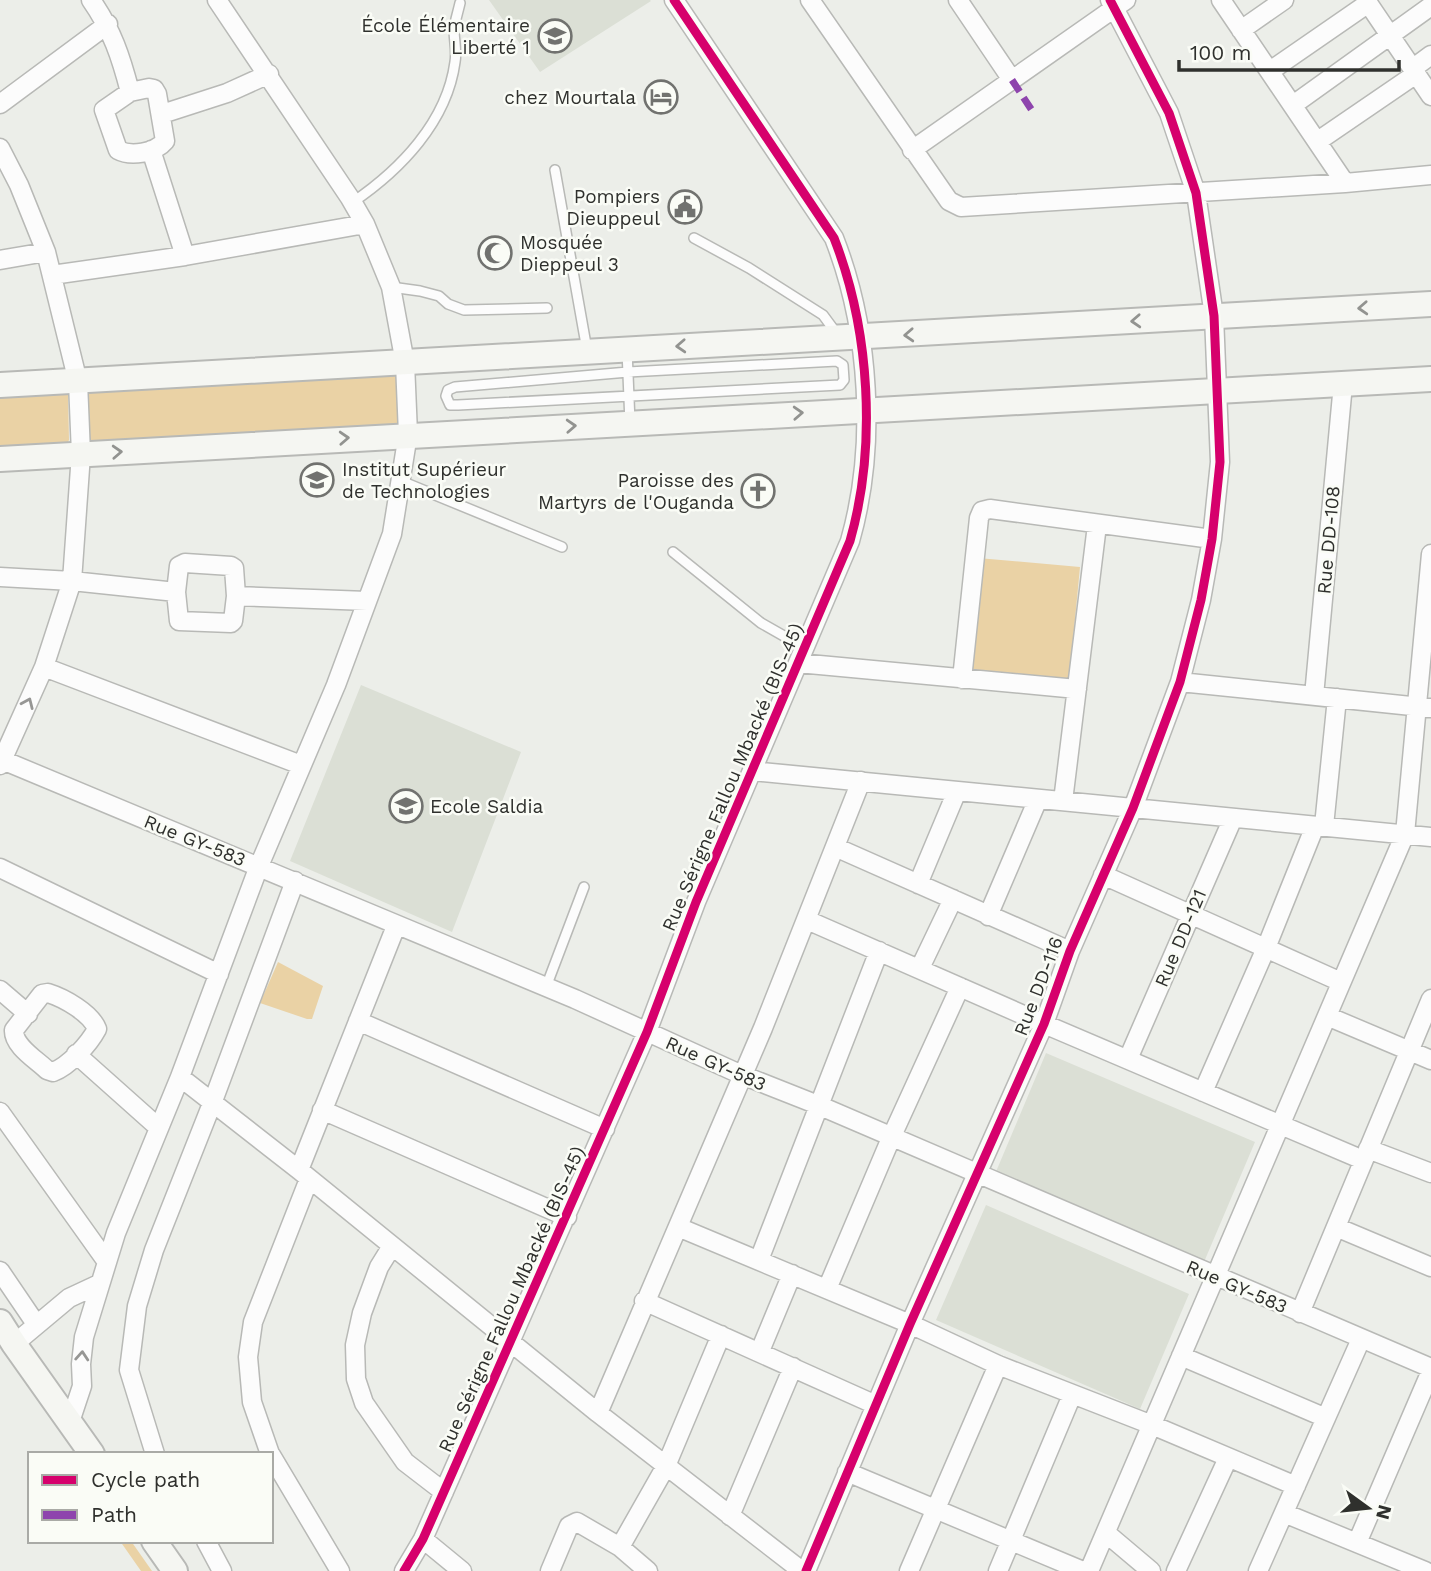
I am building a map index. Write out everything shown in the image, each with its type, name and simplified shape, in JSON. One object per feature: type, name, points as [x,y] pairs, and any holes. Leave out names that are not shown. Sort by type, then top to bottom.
[{"type":"street","points":[[92,0],[108,24],[131,92]]},
{"type":"street","points":[[70,1422],[82,1387],[84,1337],[116,1233],[180,1077],[258,866],[336,685],[392,534],[408,434],[405,363],[391,287],[365,224],[269,74],[217,0]]},
{"type":"street","name":"Rue Sérigne Fallou Mbacké (BIS-45)","points":[[404,1571],[423,1539],[512,1342],[647,1032],[696,902],[850,541],[858,513],[864,477],[865,409],[851,338],[848,274],[834,238],[674,0]]},
{"type":"street","points":[[810,0],[948,201],[961,207],[1431,176]]},
{"type":"street","points":[[958,0],[1012,80]]},
{"type":"street","points":[[1221,0],[1345,183]]},
{"type":"street","points":[[1241,30],[1284,0]]},
{"type":"street","points":[[912,150],[1117,2]]},
{"type":"street","name":"Rue DD-116","points":[[804,1571],[910,1324],[1044,1024],[1070,951],[1133,808],[1180,682],[1201,600],[1212,538],[1220,462],[1214,316],[1196,193],[1169,113],[1117,2]]},
{"type":"street","points":[[1270,71],[1366,2],[1431,96]]},
{"type":"street","points":[[1293,105],[1431,6]]},
{"type":"street","points":[[0,104],[108,24]]},
{"type":"street","points":[[1318,141],[1414,71],[1431,55]]},
{"type":"street","points":[[162,114],[228,93],[269,74]]},
{"type":"street","points":[[149,88],[154,89],[162,114],[165,141],[162,146],[131,154],[118,150],[104,114],[106,107],[131,92],[149,88]]},
{"type":"street","points":[[0,148],[19,185],[46,252],[78,382],[81,454],[72,580],[44,667],[1,762]]},
{"type":"street","points":[[151,150],[185,256]]},
{"type":"street","points":[[52,275],[185,256],[365,224]]},
{"type":"street","points":[[0,260],[46,252]]},
{"type":"street","points":[[0,386],[587,351],[627,360],[851,338],[1431,304]]},
{"type":"street","points":[[0,459],[408,434],[1431,379]]},
{"type":"street","name":"Rue DD-108","points":[[1314,696],[1343,384]]},
{"type":"street","points":[[962,679],[979,518],[982,511],[990,509],[1212,538]]},
{"type":"street","points":[[1063,801],[1097,524]]},
{"type":"street","points":[[1089,1571],[1405,834],[1424,707],[1431,554]]},
{"type":"street","points":[[185,563],[231,566],[235,572],[236,596],[233,621],[181,622],[178,618],[176,592],[179,566],[185,563]]},
{"type":"street","points":[[0,577],[72,580],[176,592]]},
{"type":"street","points":[[236,596],[367,601]]},
{"type":"street","points":[[802,655],[962,679],[1077,689]]},
{"type":"street","points":[[44,667],[301,765]]},
{"type":"street","points":[[1180,682],[1424,707]]},
{"type":"street","points":[[1203,1092],[1319,826],[1337,698]]},
{"type":"street","name":"Rue GY-583","points":[[1,762],[295,881],[1215,1277],[1361,1339],[1429,1364]]},
{"type":"street","points":[[752,771],[1431,837]]},
{"type":"street","points":[[597,1413],[807,920],[861,782]]},
{"type":"street","points":[[918,884],[957,791]]},
{"type":"street","points":[[988,916],[1038,799]]},
{"type":"street","name":"Rue DD-121","points":[[1128,1059],[1233,818]]},
{"type":"street","points":[[835,847],[1070,951]]},
{"type":"street","points":[[0,868],[219,974]]},
{"type":"street","points":[[1103,875],[1341,982]]},
{"type":"street","points":[[155,1452],[129,1370],[136,1306],[154,1250],[295,881]]},
{"type":"street","points":[[920,968],[953,899]]},
{"type":"street","points":[[807,920],[1280,1125],[1366,1155],[1431,1173]]},
{"type":"street","points":[[269,1452],[252,1402],[248,1357],[253,1322],[304,1174],[322,1110],[396,926]]},
{"type":"street","points":[[759,1260],[879,951]]},
{"type":"street","points":[[827,1289],[891,1138],[960,987]]},
{"type":"street","points":[[0,990],[28,1014]]},
{"type":"street","points":[[48,993],[58,996],[94,1020],[97,1029],[76,1054],[53,1072],[47,1070],[14,1036],[14,1030],[28,1014],[42,994],[48,993]]},
{"type":"street","points":[[1300,1313],[1431,999]]},
{"type":"street","points":[[1327,1016],[1431,1060]]},
{"type":"street","points":[[358,1021],[605,1129]]},
{"type":"street","points":[[76,1054],[159,1128]]},
{"type":"street","points":[[180,1077],[304,1174],[597,1413],[804,1571]]},
{"type":"street","points":[[322,1110],[567,1217]]},
{"type":"street","points":[[0,1112],[107,1262]]},
{"type":"street","points":[[678,1227],[910,1324],[998,1365],[1152,1425],[1296,1486]]},
{"type":"street","points":[[1336,1227],[1431,1267]]},
{"type":"street","points":[[392,1247],[379,1267],[362,1312],[355,1345],[356,1378],[364,1403],[405,1462],[444,1492]]},
{"type":"street","points":[[0,1271],[36,1324]]},
{"type":"street","points":[[760,1351],[792,1274]]},
{"type":"street","points":[[14,1345],[69,1298],[99,1284]]},
{"type":"street","points":[[644,1301],[876,1405]]},
{"type":"street","points":[[0,1322],[91,1452]]},
{"type":"street","points":[[620,1547],[666,1466],[721,1335]]},
{"type":"street","points":[[1258,1571],[1361,1339]]},
{"type":"street","points":[[1181,1356],[1326,1418]]},
{"type":"street","points":[[1357,1543],[1429,1364]]},
{"type":"street","points":[[909,1571],[998,1365]]},
{"type":"street","points":[[730,1516],[793,1367]]},
{"type":"street","points":[[998,1571],[1072,1395]]},
{"type":"street","points":[[273,1458],[340,1571]]},
{"type":"street","points":[[1176,1571],[1228,1458]]},
{"type":"street","points":[[847,1472],[1083,1571]]},
{"type":"street","points":[[1284,1513],[1425,1571]]},
{"type":"street","points":[[550,1571],[569,1526],[577,1522],[620,1547],[648,1571]]},
{"type":"street","points":[[1106,1534],[1151,1571]]},
{"type":"street","points":[[423,1539],[462,1571]]},
{"type":"street","points":[[155,1543],[175,1571]]},
{"type":"street","points":[[207,1543],[222,1571]]},
{"type":"lane","points":[[353,202],[381,183],[424,136],[447,96],[456,61],[454,28],[460,3]]},
{"type":"lane","points":[[555,170],[587,351]]},
{"type":"lane","points":[[694,238],[749,268],[822,315],[851,338]]},
{"type":"lane","points":[[391,287],[439,296],[448,304],[464,310],[547,308]]},
{"type":"lane","points":[[627,360],[630,423]]},
{"type":"lane","points":[[627,360],[837,361],[843,365],[844,380],[840,385],[627,396],[458,405],[450,404],[446,396],[448,390],[455,387],[627,360]]},
{"type":"lane","points":[[401,481],[562,547]]},
{"type":"lane","points":[[673,552],[802,655]]},
{"type":"lane","points":[[546,987],[584,887]]},
{"type":"shaded area","name":"École Élémentaire Liberté 1","points":[[489,0],[650,0],[651,1],[540,72]]},
{"type":"shaded area","points":[[395,374],[398,422],[395,428],[91,444],[87,439],[86,394],[89,389]]},
{"type":"shaded area","points":[[65,392],[68,395],[69,440],[66,446],[0,452],[0,394]]},
{"type":"shaded area","points":[[978,558],[1080,567],[1069,682],[968,673]]},
{"type":"shaded area","name":"Ecole Saldia","points":[[361,685],[521,752],[452,932],[290,861]]},
{"type":"shaded area","points":[[278,962],[323,986],[312,1019],[260,1003]]},
{"type":"shaded area","points":[[1046,1053],[1255,1142],[1204,1262],[995,1174]]},
{"type":"shaded area","points":[[986,1205],[1189,1294],[1140,1409],[936,1320]]},
{"type":"shaded area","points":[[121,1543],[132,1543],[152,1571],[141,1571]]},
{"type":"marked path","points":[[1012,80],[1033,112]]},
{"type":"cycle path","points":[[404,1571],[423,1539],[647,1032],[696,902],[850,541],[859,504],[864,467],[866,388],[855,311],[834,238],[674,0]]},
{"type":"cycle path","points":[[806,1571],[910,1324],[1044,1024],[1070,951],[1133,808],[1180,682],[1201,600],[1212,539],[1220,462],[1214,316],[1196,193],[1169,113],[1110,0]]},
{"type":"place","name":"École Élémentaire Liberté 1","points":[[555,36]]},
{"type":"place","name":"chez Mourtala","points":[[661,97]]},
{"type":"place","name":"Pompiers Dieuppeul","points":[[685,207]]},
{"type":"place","name":"Mosquée Dieppeul 3","points":[[495,253]]},
{"type":"place","name":"Institut Supérieur de Technologies","points":[[317,480]]},
{"type":"place","name":"Paroisse des Martyrs de l'Ouganda","points":[[758,491]]},
{"type":"place","name":"Ecole Saldia","points":[[406,806]]}]
